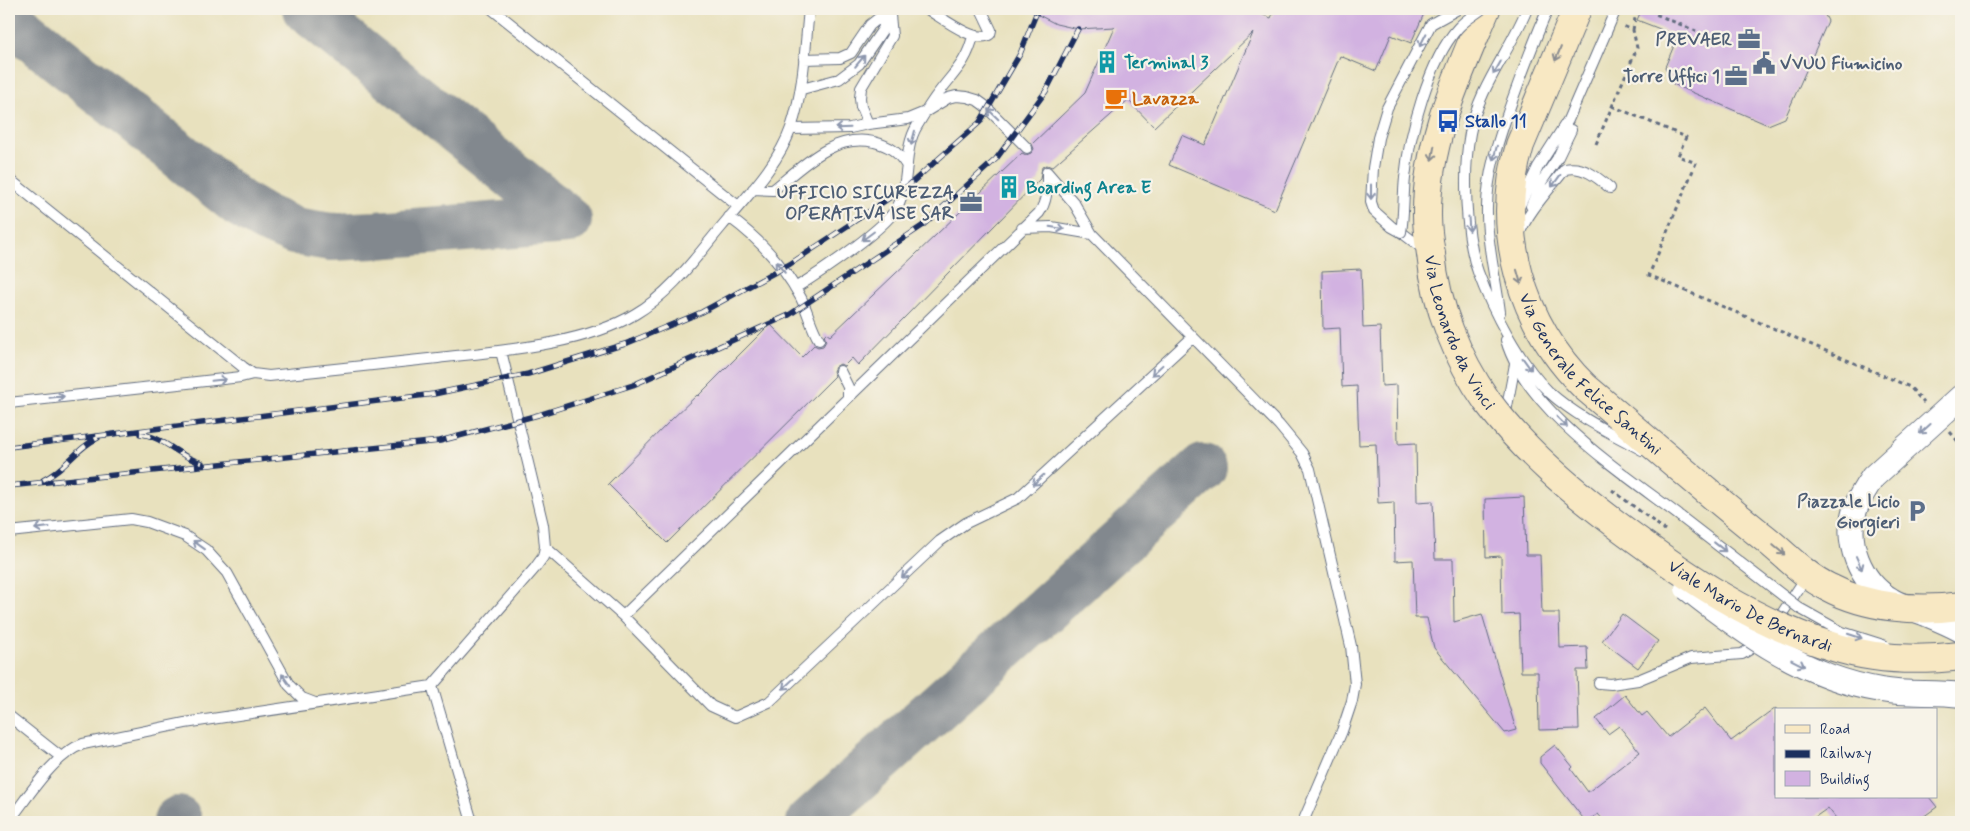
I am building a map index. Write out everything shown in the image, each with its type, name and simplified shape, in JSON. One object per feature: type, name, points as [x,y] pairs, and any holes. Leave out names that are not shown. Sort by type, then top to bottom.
[{"type":"main road","name":"Via Leonardo da Vinci","points":[[1486,9],[1450,94],[1436,140],[1427,193],[1427,218],[1435,283],[1455,343],[1473,378],[1504,421],[1565,485]]},
{"type":"main road","name":"Via Generale Felice Santini","points":[[1577,9],[1527,126],[1515,160],[1510,214],[1518,232],[1517,271],[1528,306],[1547,341],[1565,366],[1585,387],[1727,509],[1826,587],[1844,594],[1888,605],[1944,608],[1961,606]]},
{"type":"main road","name":"Viale Mario De Bernardi","points":[[1565,485],[1641,543],[1687,575],[1745,608],[1799,634],[1834,648],[1877,657],[1917,659],[1961,655]]},
{"type":"street","points":[[1961,396],[1873,477],[1859,498],[1852,521],[1852,543],[1862,570],[1881,594],[1961,630]]},
{"type":"street","points":[[1565,485],[1638,549],[1690,591],[1753,637],[1789,659],[1834,679],[1871,688],[1912,694],[1961,695]]},
{"type":"lane","points":[[492,9],[738,206]]},
{"type":"lane","points":[[9,403],[254,374],[269,376],[501,351],[594,332],[636,314],[659,297],[680,276],[772,165],[791,129],[802,89],[809,9]]},
{"type":"lane","points":[[804,59],[840,58],[851,53],[870,25],[892,9]]},
{"type":"lane","points":[[802,89],[839,79],[859,64],[883,29],[892,9]]},
{"type":"lane","points":[[868,124],[861,107],[861,88],[892,36],[892,9]]},
{"type":"lane","points":[[927,9],[973,36],[984,37],[990,34],[990,27],[981,9]]},
{"type":"lane","points":[[1431,254],[1392,227],[1374,211],[1372,202],[1373,168],[1378,138],[1387,108],[1431,24],[1458,9]]},
{"type":"lane","points":[[1401,232],[1409,147],[1420,105],[1442,50],[1466,19],[1482,9]]},
{"type":"lane","points":[[1527,9],[1482,96],[1470,132],[1467,171],[1469,234],[1478,271],[1515,348],[1541,383],[1572,410],[1658,460],[1727,509]]},
{"type":"lane","points":[[1548,9],[1532,44],[1503,125],[1489,181],[1486,212],[1501,322],[1515,364],[1544,405],[1584,442],[1772,588],[1824,623],[1842,632],[1886,646],[1943,655],[1961,655]]},
{"type":"lane","points":[[1518,232],[1522,199],[1538,167],[1568,120],[1616,9]]},
{"type":"lane","points":[[795,288],[828,267],[892,216],[899,204],[905,184],[915,130],[925,112],[965,61],[973,36]]},
{"type":"lane","points":[[791,129],[850,128],[908,119],[925,112],[948,98],[967,96],[976,100],[996,117],[1027,148]]},
{"type":"lane","points":[[1518,232],[1542,180],[1557,159],[1571,130]]},
{"type":"lane","points":[[753,189],[773,190],[829,147],[840,142],[854,140],[886,146],[895,151],[907,166]]},
{"type":"lane","points":[[1518,232],[1565,168],[1574,167],[1588,172],[1610,188]]},
{"type":"lane","points":[[623,616],[1039,213],[1046,198],[1047,172],[1074,203],[1092,234],[1279,425],[1302,453],[1314,484],[1351,646],[1354,684],[1352,701],[1342,731],[1302,822]]},
{"type":"lane","points":[[9,179],[254,374]]},
{"type":"lane","points":[[729,217],[742,226],[770,254],[795,288],[809,317],[812,330],[819,340]]},
{"type":"lane","points":[[1022,228],[1051,227],[1092,234]]},
{"type":"lane","points":[[545,547],[623,616],[711,706],[735,717],[769,702],[940,541],[966,523],[1018,498],[1193,337]]},
{"type":"lane","points":[[9,821],[60,757],[69,750],[83,744],[146,730],[216,718],[432,686],[543,558],[545,547],[543,525],[501,351]]},
{"type":"lane","points":[[1515,364],[1504,414],[1505,430],[1538,468],[1574,499],[1769,633]]},
{"type":"lane","points":[[840,371],[848,387],[848,398]]},
{"type":"lane","points":[[9,532],[131,519],[147,522],[185,536],[206,550],[224,568],[281,673],[294,690],[307,701],[326,703]]},
{"type":"lane","points":[[1599,683],[1611,684],[1638,680],[1691,658],[1742,654],[1754,649],[1769,633],[1808,574]]},
{"type":"lane","points":[[432,686],[472,822]]},
{"type":"lane","points":[[9,716],[60,757]]},
{"type":"path","points":[[1655,9],[1653,12],[1696,31]]},
{"type":"path","points":[[1596,144],[1637,48],[1633,30],[1636,12]]},
{"type":"path","points":[[1622,25],[1633,30]]},
{"type":"path","points":[[1612,106],[1686,137],[1678,156],[1696,163],[1649,275],[1910,387],[1961,445]]},
{"type":"building","points":[[1027,9],[1249,9],[1271,18],[1275,9],[1426,9],[1411,43],[1391,35],[1376,71],[1340,56],[1275,210],[1169,165],[1182,135],[1205,145],[1253,33],[1154,127],[1128,100],[1052,167],[1047,165],[1042,167],[1040,179],[858,365],[852,358],[844,366],[840,364],[835,367],[833,371],[835,376],[667,543],[608,484],[770,324],[802,357],[814,345],[818,347],[823,346],[826,341],[824,335],[826,333],[830,336],[1022,153],[1026,155],[1031,153],[1034,149],[1032,144],[1085,93],[1114,27],[1078,29],[1056,24]]},
{"type":"building","name":"Torre Uffici 1","points":[[1642,9],[1822,9],[1828,21],[1785,118],[1768,125],[1673,84],[1665,67],[1678,36],[1637,20]]},
{"type":"building","points":[[1361,269],[1363,328],[1380,327],[1382,386],[1397,385],[1398,444],[1416,443],[1417,502],[1433,501],[1435,559],[1453,559],[1454,622],[1482,614],[1516,730],[1505,733],[1434,648],[1427,618],[1415,618],[1413,560],[1395,561],[1394,502],[1378,503],[1376,444],[1359,445],[1357,386],[1342,387],[1340,328],[1323,329],[1322,271]]},
{"type":"building","points":[[1524,497],[1526,555],[1540,555],[1542,613],[1559,613],[1560,648],[1587,647],[1588,670],[1577,670],[1579,729],[1539,730],[1538,672],[1521,672],[1519,614],[1502,615],[1501,556],[1486,557],[1485,499]]},
{"type":"building","points":[[1622,614],[1658,641],[1638,668],[1602,641]]},
{"type":"building","points":[[1625,695],[1642,716],[1647,712],[1668,737],[1705,708],[1731,741],[1775,709],[1775,798],[1930,798],[1937,807],[1916,822],[1839,822],[1828,808],[1808,822],[1605,822],[1598,814],[1586,822],[1540,763],[1540,757],[1555,745],[1573,767],[1571,769],[1588,792],[1640,752],[1619,726],[1608,734],[1596,719]]},
{"type":"taxiway","points":[[306,9],[568,220]]},
{"type":"taxiway","points":[[9,19],[239,203],[264,218],[294,231],[331,237],[568,220]]},
{"type":"taxiway","points":[[810,822],[1203,468]]},
{"type":"railway","points":[[9,447],[434,394],[528,374],[625,344],[702,312],[790,264],[909,185],[980,122],[1020,54],[1036,14]]},
{"type":"railway","points":[[9,486],[440,441],[538,415],[633,385],[789,315],[922,226],[996,159],[1046,91],[1078,29]]},
{"type":"railway","points":[[140,434],[163,442],[185,456],[202,463]]},
{"type":"railway","points":[[43,480],[58,471],[83,447],[98,438]]},
{"type":"place","name":"PREVAER","points":[[1749,39]]},
{"type":"place","name":"Terminal 3","points":[[1107,62]]},
{"type":"place","name":"VVUU Fiumicino","points":[[1764,63]]},
{"type":"place","name":"Torre Uffici 1","points":[[1736,76]]},
{"type":"place","name":"Lavazza","points":[[1116,98]]},
{"type":"place","name":"Stallo 11","points":[[1448,121]]},
{"type":"place","name":"Boarding Area E","points":[[1009,187]]},
{"type":"place","name":"UFFICIO SICUREZZA OPERATIVA ISE SAR","points":[[971,202]]},
{"type":"place","name":"Piazzale Licio Giorgieri","points":[[1917,511]]}]
